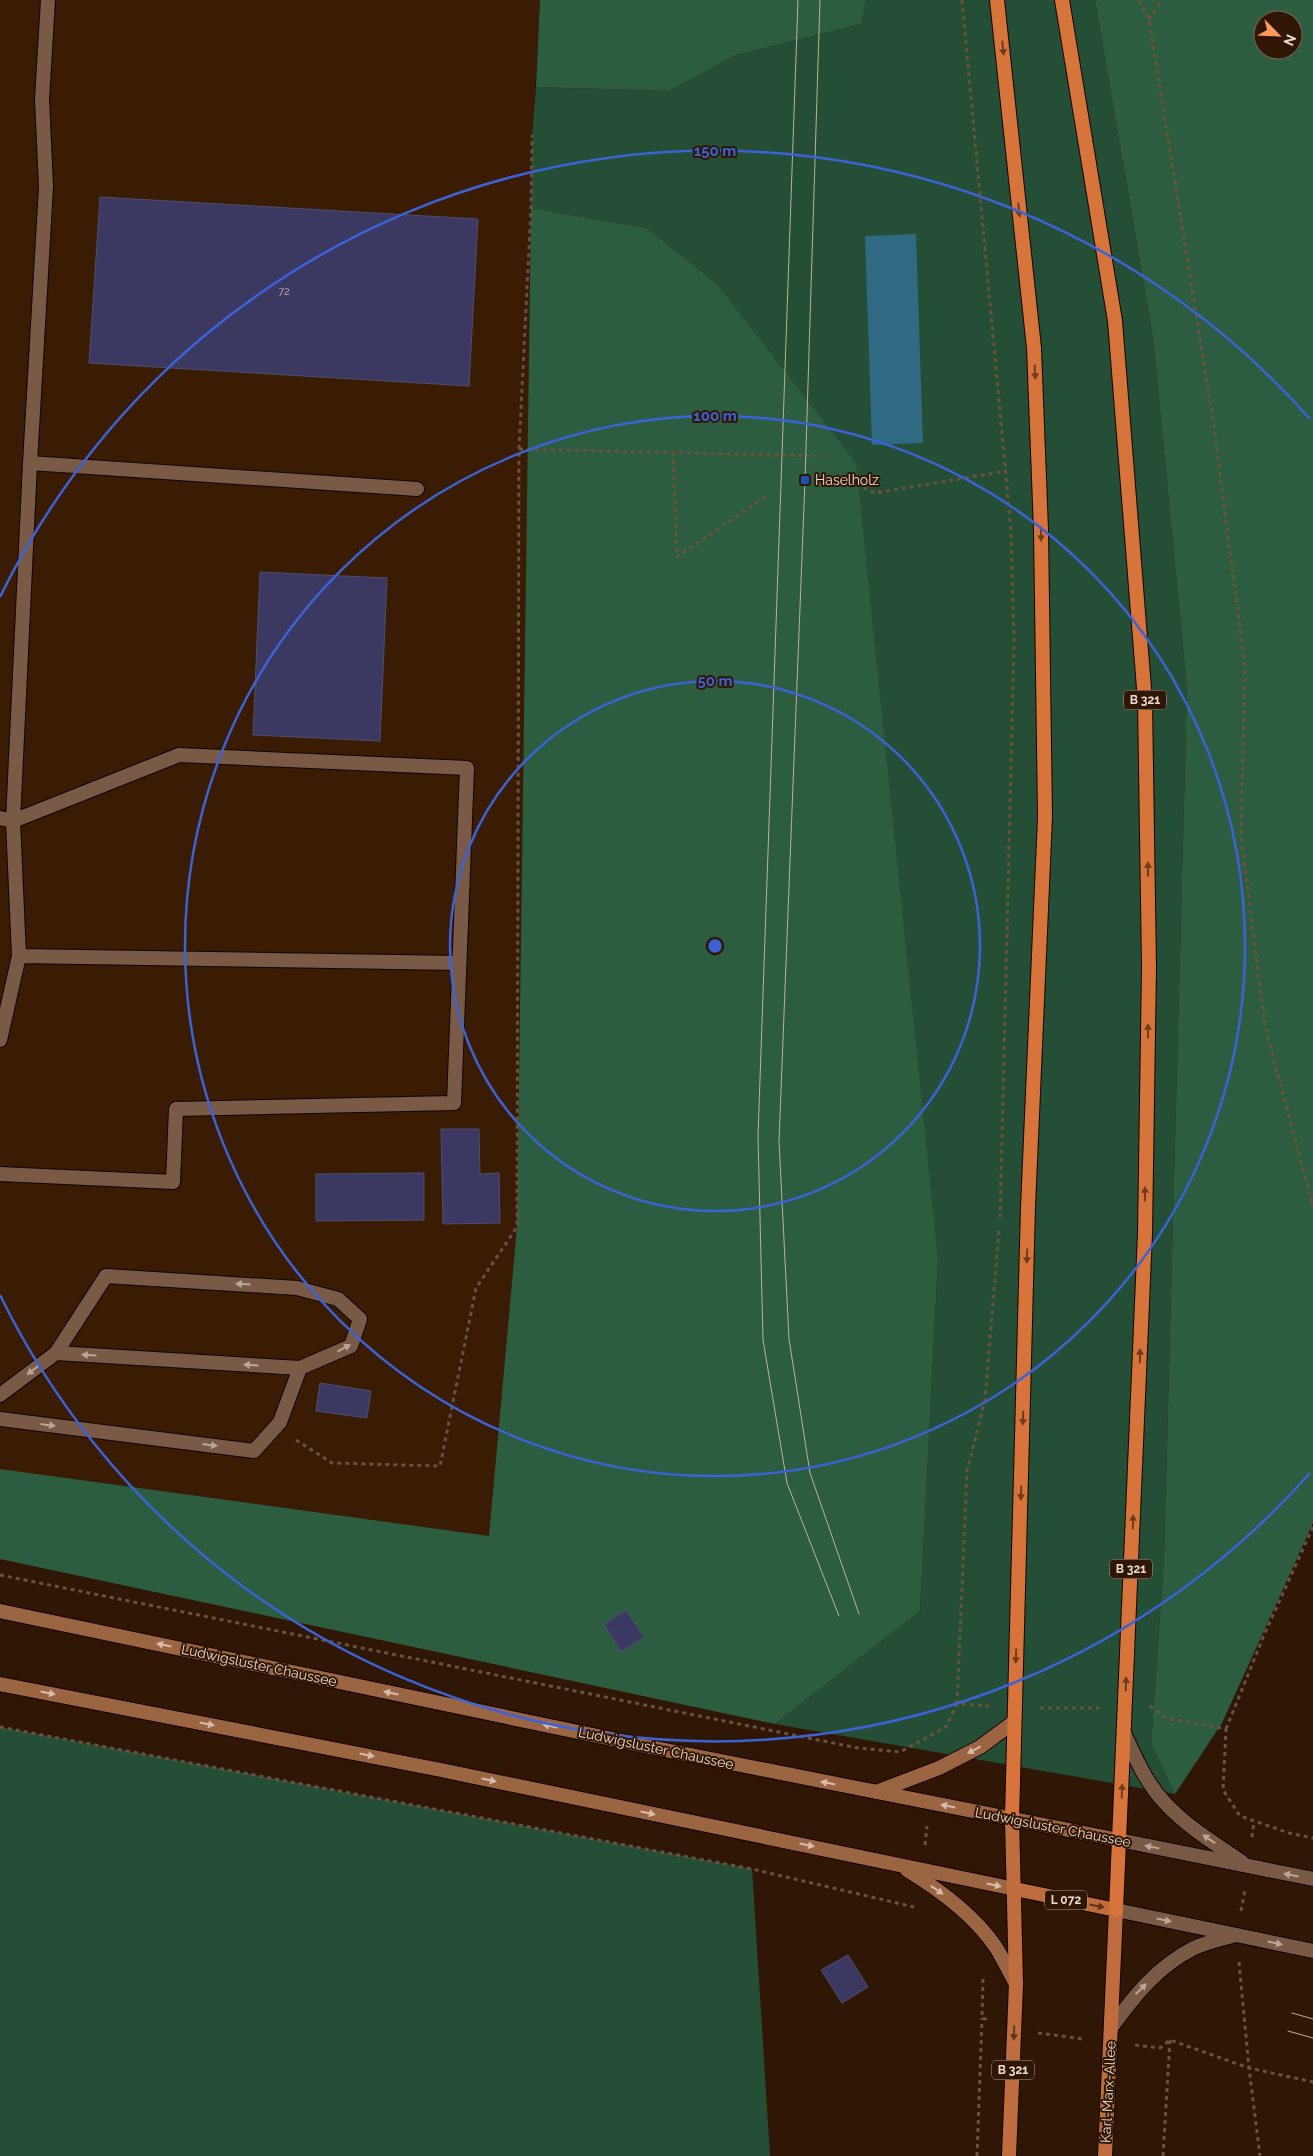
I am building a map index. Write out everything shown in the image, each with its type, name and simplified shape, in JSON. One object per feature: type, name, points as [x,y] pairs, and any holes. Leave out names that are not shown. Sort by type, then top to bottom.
[{"type":"highway","name":"B 321","points":[[997,0],[1034,348],[1041,530],[1044,686],[1045,817],[1028,1207],[1012,1819]]},
{"type":"highway","name":"B 321","points":[[1062,0],[1115,321],[1145,701],[1149,967],[1145,1223],[1116,1910]]},
{"type":"main road","name":"Ludwigsluster Chaussee","points":[[0,1611],[876,1792],[1120,1840]]},
{"type":"main road","name":"L 072","points":[[0,1684],[441,1770],[1116,1910]]},
{"type":"main road","points":[[876,1792],[947,1764],[980,1747],[1014,1722]]},
{"type":"main road","name":"B 321","points":[[1009,2156],[1016,1984],[1012,1819]]},
{"type":"main road","name":"L 072","points":[[895,1864],[945,1895],[970,1917],[995,1946],[1016,1984]]},
{"type":"main road","name":"B 321","points":[[1112,2028],[1116,1910]]},
{"type":"main road","name":"Karl-Marx-Allee","points":[[1105,2156],[1112,2028]]},
{"type":"street","points":[[0,1040],[19,956],[7,820],[46,187],[42,99],[48,0]]},
{"type":"street","points":[[30,463],[417,489]]},
{"type":"street","points":[[0,1174],[173,1182],[176,1109],[454,1103],[468,768],[179,755],[7,820]]},
{"type":"street","points":[[19,956],[460,963]]},
{"type":"street","points":[[0,1395],[56,1353],[106,1276],[297,1288],[338,1299],[360,1318],[351,1346],[300,1368],[56,1353]]},
{"type":"street","points":[[0,1419],[254,1451],[280,1422],[288,1405],[300,1368]]},
{"type":"street","points":[[1124,1733],[1142,1772],[1164,1803],[1194,1830],[1249,1866]]},
{"type":"street","name":"Ludwigsluster Chaussee","points":[[1120,1840],[1313,1879]]},
{"type":"street","points":[[1116,1910],[1313,1951]]},
{"type":"street","points":[[1112,2028],[1135,1995],[1162,1969],[1195,1948],[1236,1935]]},
{"type":"path","points":[[0,1575],[858,1748],[900,1752],[946,1727],[957,1704],[967,1472],[985,1399],[999,1233],[1014,644],[1011,531],[962,0]]},
{"type":"path","points":[[1139,0],[1149,20],[1213,420],[1244,667],[1241,836],[1265,1026],[1313,1207]]},
{"type":"path","points":[[1149,20],[1162,0]]},
{"type":"path","points":[[332,1462],[440,1466],[476,1288],[517,1228],[520,449],[531,208],[532,135]]},
{"type":"path","points":[[520,449],[818,456]]},
{"type":"path","points":[[673,452],[677,557],[769,494]]},
{"type":"path","points":[[817,485],[848,481],[875,493],[1006,471]]},
{"type":"path","points":[[1313,1527],[1264,1635],[1226,1729],[1222,1790],[1240,1816],[1289,1833],[1313,1838]]},
{"type":"path","points":[[957,1704],[1014,1708],[1125,1708],[1151,1706],[1166,1718],[1226,1729]]},
{"type":"path","points":[[0,1727],[752,1869],[922,1909]]},
{"type":"path","points":[[977,2156],[983,1971]]},
{"type":"path","points":[[982,2018],[1014,2030],[1110,2043],[1160,2048],[1170,2040]]},
{"type":"path","points":[[1170,2040],[1249,2068],[1313,2082]]},
{"type":"path","points":[[1163,2156],[1170,2040]]},
{"type":"path","points":[[1249,2068],[1260,2156]]},
{"type":"shaded area","points":[[0,0],[540,0],[532,135],[517,1227],[489,1537],[0,1469]]},
{"type":"green space","points":[[540,0],[866,0],[861,24],[736,55],[669,91],[536,87]]},
{"type":"green space","points":[[866,0],[1095,0],[1153,338],[1187,689],[1164,1559],[1151,1744],[1175,1794],[775,1724],[920,1611],[938,1260],[716,283],[647,228],[531,208],[532,135],[536,87],[669,91],[736,55],[861,24]]},
{"type":"green space","points":[[1095,0],[1313,0],[1313,1523],[1222,1723],[1175,1794],[1151,1744],[1164,1559],[1187,689],[1153,338]]},
{"type":"green space","points":[[531,208],[647,228],[716,283],[856,463],[938,1260],[920,1611],[775,1724],[0,1559],[0,1469],[489,1536],[517,1227]]},
{"type":"green space","points":[[0,1727],[752,1869],[770,2156],[0,2156]]},
{"type":"water","points":[[916,234],[923,443],[872,445],[865,236]]},
{"type":"building","points":[[100,197],[478,219],[469,386],[89,363]]},
{"type":"building","points":[[260,572],[387,578],[380,741],[253,735]]},
{"type":"building","points":[[441,1129],[479,1129],[480,1174],[499,1173],[500,1223],[443,1224]]},
{"type":"building","points":[[424,1173],[424,1220],[316,1221],[316,1174]]},
{"type":"building","points":[[320,1383],[371,1391],[367,1418],[316,1411]]},
{"type":"building","points":[[626,1610],[644,1637],[621,1652],[604,1624]]},
{"type":"building","points":[[848,1955],[868,1987],[842,2003],[821,1970]]},
{"type":"tram line","points":[[798,0],[758,1136],[763,1340],[787,1483],[839,1616]]},
{"type":"tram line","points":[[820,0],[805,480],[779,1141],[789,1339],[810,1473],[859,1614]]},
{"type":"tram line","points":[[1292,2013],[1313,2019]]},
{"type":"tram line","points":[[1288,2031],[1313,2038]]},
{"type":"place","name":"Haselholz","points":[[805,480]]}]
